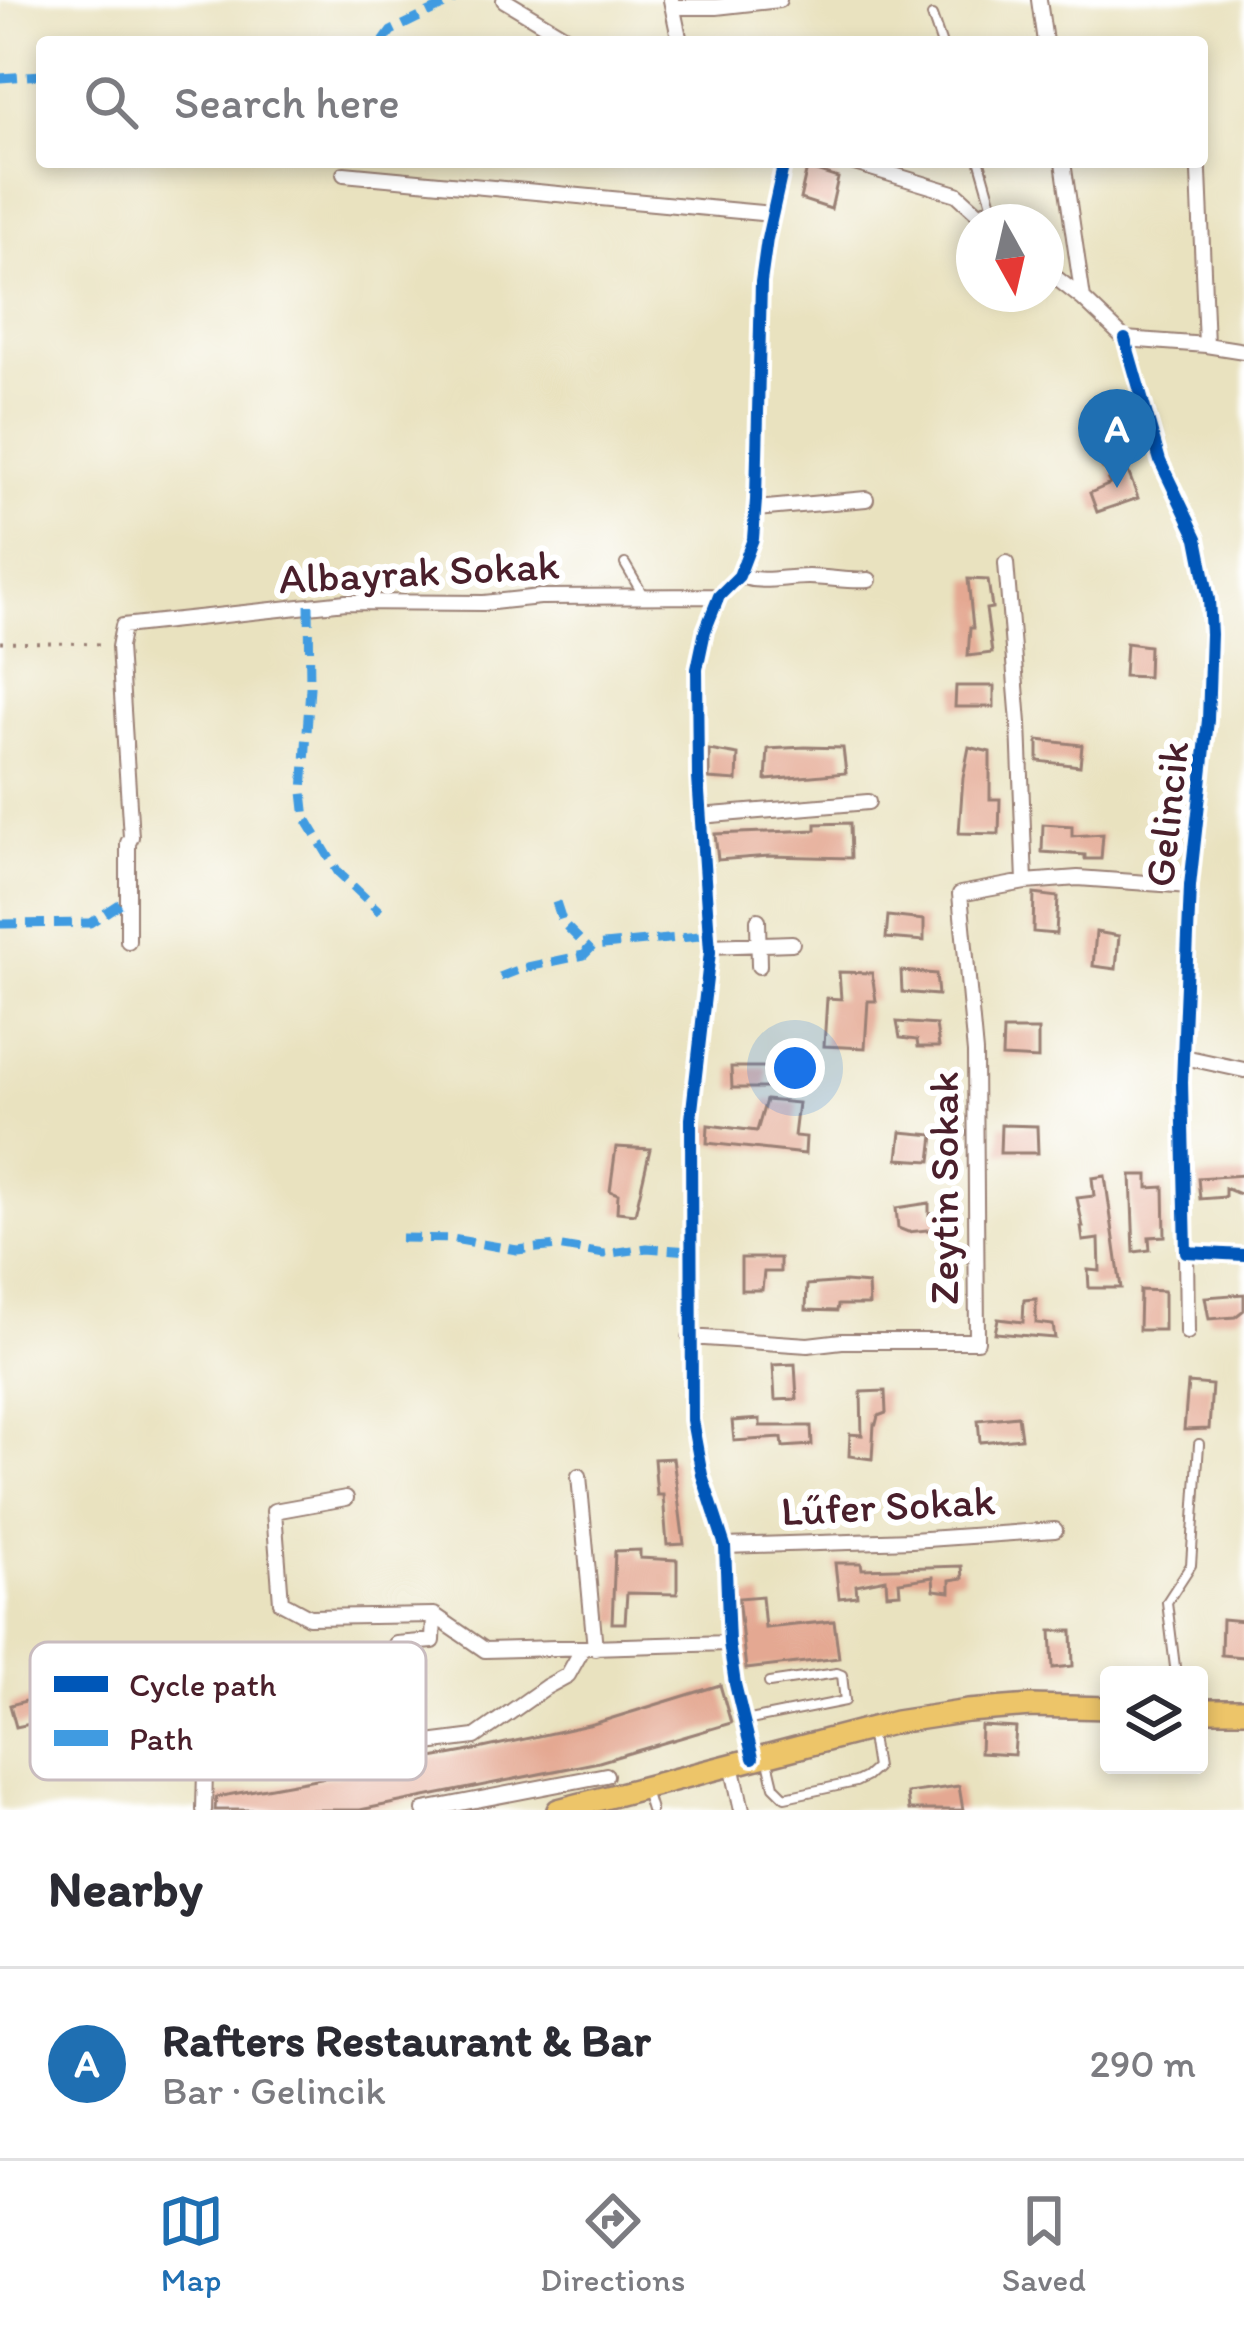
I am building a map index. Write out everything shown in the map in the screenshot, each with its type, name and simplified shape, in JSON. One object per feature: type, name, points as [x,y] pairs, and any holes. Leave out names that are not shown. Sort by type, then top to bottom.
[{"type":"main road","points":[[558,1810],[648,1799],[750,1759],[870,1729],[968,1711],[1100,1708]]},
{"type":"main road","points":[[1208,1709],[1244,1710]]},
{"type":"street","points":[[504,0],[564,36]]},
{"type":"street","points":[[679,36],[672,4],[716,7],[778,0]]},
{"type":"street","points":[[1039,0],[1044,36]]},
{"type":"street","points":[[742,1810],[750,1759],[729,1643],[725,1546],[702,1475],[692,1420],[692,1119],[710,946],[696,736],[697,669],[719,596],[739,576],[753,539],[760,282],[783,168]]},
{"type":"street","points":[[870,168],[957,194],[969,204]]},
{"type":"street","points":[[1064,168],[1083,299]]},
{"type":"street","points":[[344,174],[376,170],[772,214]]},
{"type":"street","points":[[1199,172],[1206,345]]},
{"type":"street","points":[[1064,284],[1125,339],[1244,351]]},
{"type":"street","name":"Gelincik","points":[[1125,339],[1165,473],[1197,538],[1209,600],[1208,720],[1190,886],[1182,1119],[1187,1332]]},
{"type":"street","points":[[756,509],[866,499]]},
{"type":"street","points":[[1006,563],[1025,882],[1078,878],[1190,886]]},
{"type":"street","points":[[739,576],[758,582],[815,577],[868,580]]},
{"type":"street","name":"Albayrak Sokak","points":[[119,647],[123,626],[346,602],[719,596]]},
{"type":"street","points":[[119,647],[131,837],[128,941]]},
{"type":"street","points":[[700,815],[868,802]]},
{"type":"street","name":"Zeytin Sokak","points":[[690,1337],[808,1345],[976,1341],[975,1053],[960,894],[1025,882]]},
{"type":"street","points":[[758,920],[760,966]]},
{"type":"street","points":[[710,946],[792,943]]},
{"type":"street","points":[[1184,1057],[1244,1070]]},
{"type":"street","points":[[1186,1252],[1244,1255]]},
{"type":"street","points":[[426,1744],[475,1738],[568,1676],[589,1648],[579,1476]]},
{"type":"street","points":[[346,1498],[274,1511],[281,1602],[309,1617],[434,1615],[485,1650],[729,1643]]},
{"type":"street","name":"Lűfer Sokak","points":[[725,1546],[1055,1530]]},
{"type":"street","points":[[421,1642],[433,1641],[434,1615]]},
{"type":"street","points":[[424,1810],[606,1775]]},
{"type":"street","points":[[204,1810],[205,1780]]},
{"type":"lane","points":[[932,16],[939,36]]},
{"type":"lane","points":[[982,168],[992,204]]},
{"type":"lane","points":[[1106,465],[1154,440]]},
{"type":"lane","points":[[625,564],[644,596]]},
{"type":"lane","points":[[1175,1666],[1167,1602],[1191,1565],[1199,1444]]},
{"type":"lane","points":[[746,1721],[845,1701],[842,1676],[837,1673],[769,1683]]},
{"type":"lane","points":[[750,1759],[785,1797],[856,1782],[876,1768],[870,1729]]},
{"type":"path","points":[[0,643],[95,642],[119,647]]},
{"type":"building","points":[[807,168],[838,178],[831,209],[800,199]]},
{"type":"building","points":[[1126,466],[1138,498],[1097,512],[1090,493],[1110,484],[1110,472]]},
{"type":"building","points":[[968,579],[988,580],[992,653],[968,656],[973,628]]},
{"type":"building","points":[[1126,643],[1149,646],[1148,677],[1124,676]]},
{"type":"building","points":[[956,686],[994,686],[994,707],[955,707]]},
{"type":"building","points":[[1038,740],[1082,745],[1080,766],[1038,761]]},
{"type":"building","points":[[969,747],[990,752],[990,799],[1000,799],[999,834],[959,833]]},
{"type":"building","points":[[843,748],[846,773],[766,780],[768,749]]},
{"type":"building","points":[[709,750],[738,755],[737,781],[709,779]]},
{"type":"building","points":[[850,823],[851,858],[718,860],[715,834],[816,830],[816,824]]},
{"type":"building","points":[[1043,824],[1072,826],[1072,836],[1103,834],[1101,859],[1042,852]]},
{"type":"building","points":[[1034,894],[1058,897],[1056,934],[1033,932]]},
{"type":"building","points":[[888,916],[924,920],[924,941],[886,938]]},
{"type":"building","points":[[1096,932],[1119,936],[1116,969],[1093,966]]},
{"type":"building","points":[[901,971],[936,974],[938,995],[902,992]]},
{"type":"building","points":[[839,972],[872,973],[876,1001],[868,1001],[865,1048],[824,1046],[827,998],[841,999]]},
{"type":"building","points":[[897,1022],[936,1025],[939,1047],[918,1047],[917,1040],[900,1038]]},
{"type":"building","points":[[1003,1030],[1038,1030],[1038,1059],[1002,1057]]},
{"type":"building","points":[[731,1067],[767,1067],[767,1088],[732,1088]]},
{"type":"building","points":[[766,1100],[798,1103],[794,1136],[806,1137],[805,1154],[707,1143],[708,1125],[757,1131]]},
{"type":"building","points":[[1001,1125],[1037,1126],[1038,1153],[1000,1153]]},
{"type":"building","points":[[901,1132],[934,1135],[931,1161],[898,1159]]},
{"type":"building","points":[[616,1147],[650,1149],[635,1214],[617,1212],[618,1194],[610,1191]]},
{"type":"building","points":[[1131,1175],[1148,1175],[1148,1188],[1164,1187],[1165,1236],[1149,1237],[1150,1250],[1134,1252]]},
{"type":"building","points":[[1244,1175],[1244,1196],[1225,1188],[1225,1197],[1200,1199],[1198,1178]]},
{"type":"building","points":[[1105,1176],[1121,1288],[1089,1288],[1088,1270],[1100,1271],[1099,1239],[1083,1241],[1077,1198],[1094,1196],[1092,1178]]},
{"type":"building","points":[[929,1203],[929,1214],[945,1212],[947,1228],[908,1232],[898,1228],[896,1208]]},
{"type":"building","points":[[741,1258],[780,1258],[780,1272],[764,1272],[762,1290],[741,1290]]},
{"type":"building","points":[[868,1284],[869,1305],[806,1310],[807,1285]]},
{"type":"building","points":[[1140,1290],[1164,1291],[1164,1330],[1139,1330]]},
{"type":"building","points":[[1244,1294],[1244,1310],[1235,1317],[1209,1319],[1205,1297]]},
{"type":"building","points":[[1036,1299],[1036,1323],[1053,1325],[1055,1338],[995,1333],[998,1319],[1023,1322],[1024,1300]]},
{"type":"building","points":[[795,1364],[797,1399],[775,1400],[773,1365]]},
{"type":"building","points":[[1188,1383],[1212,1385],[1209,1429],[1184,1430]]},
{"type":"building","points":[[885,1391],[886,1413],[874,1424],[872,1459],[849,1456],[850,1434],[862,1435],[861,1392]]},
{"type":"building","points":[[1018,1416],[1021,1438],[980,1442],[978,1420]]},
{"type":"building","points":[[760,1419],[760,1426],[811,1426],[812,1445],[783,1447],[782,1438],[734,1441],[732,1421]]},
{"type":"building","points":[[673,1458],[684,1544],[667,1545],[654,1459]]},
{"type":"building","points":[[640,1550],[640,1558],[677,1560],[677,1594],[627,1593],[625,1623],[612,1623],[615,1551]]},
{"type":"building","points":[[835,1563],[861,1563],[862,1569],[962,1566],[963,1578],[950,1580],[950,1592],[934,1590],[933,1577],[899,1582],[900,1593],[887,1594],[886,1579],[856,1585],[857,1596],[839,1598]]},
{"type":"building","points":[[762,1596],[765,1628],[834,1621],[839,1658],[746,1669],[738,1598]]},
{"type":"building","points":[[1222,1619],[1244,1621],[1244,1657],[1221,1655]]},
{"type":"building","points":[[1051,1631],[1072,1631],[1073,1666],[1053,1668]]},
{"type":"building","points":[[720,1685],[731,1723],[599,1762],[360,1810],[215,1810],[216,1797],[310,1780],[426,1780],[426,1759],[593,1724]]},
{"type":"building","points":[[30,1700],[30,1724],[16,1727],[10,1705]]},
{"type":"building","points":[[981,1726],[1016,1728],[1014,1755],[980,1753]]},
{"type":"building","points":[[959,1786],[963,1810],[909,1810],[907,1793]]},
{"type":"marked path","points":[[387,36],[455,0]]},
{"type":"marked path","points":[[0,78],[36,75]]},
{"type":"marked path","points":[[309,605],[306,819],[338,872],[380,912]]},
{"type":"marked path","points":[[0,924],[90,923],[127,899]]},
{"type":"marked path","points":[[556,902],[563,923],[590,950]]},
{"type":"marked path","points":[[500,977],[584,955],[593,946],[710,935]]},
{"type":"marked path","points":[[401,1238],[453,1239],[517,1250],[557,1246],[604,1254],[647,1248],[690,1251]]},
{"type":"cycle path","points":[[753,1758],[729,1643],[725,1546],[702,1475],[692,1420],[691,1119],[710,952],[698,778],[697,669],[719,596],[739,576],[753,539],[761,282],[783,168]]},
{"type":"cycle path","points":[[1125,339],[1160,461],[1197,538],[1209,600],[1208,720],[1190,886],[1182,1082],[1186,1252],[1244,1255]]},
{"type":"place","name":"Rafters Restaurant & Bar","points":[[1117,488]]}]
